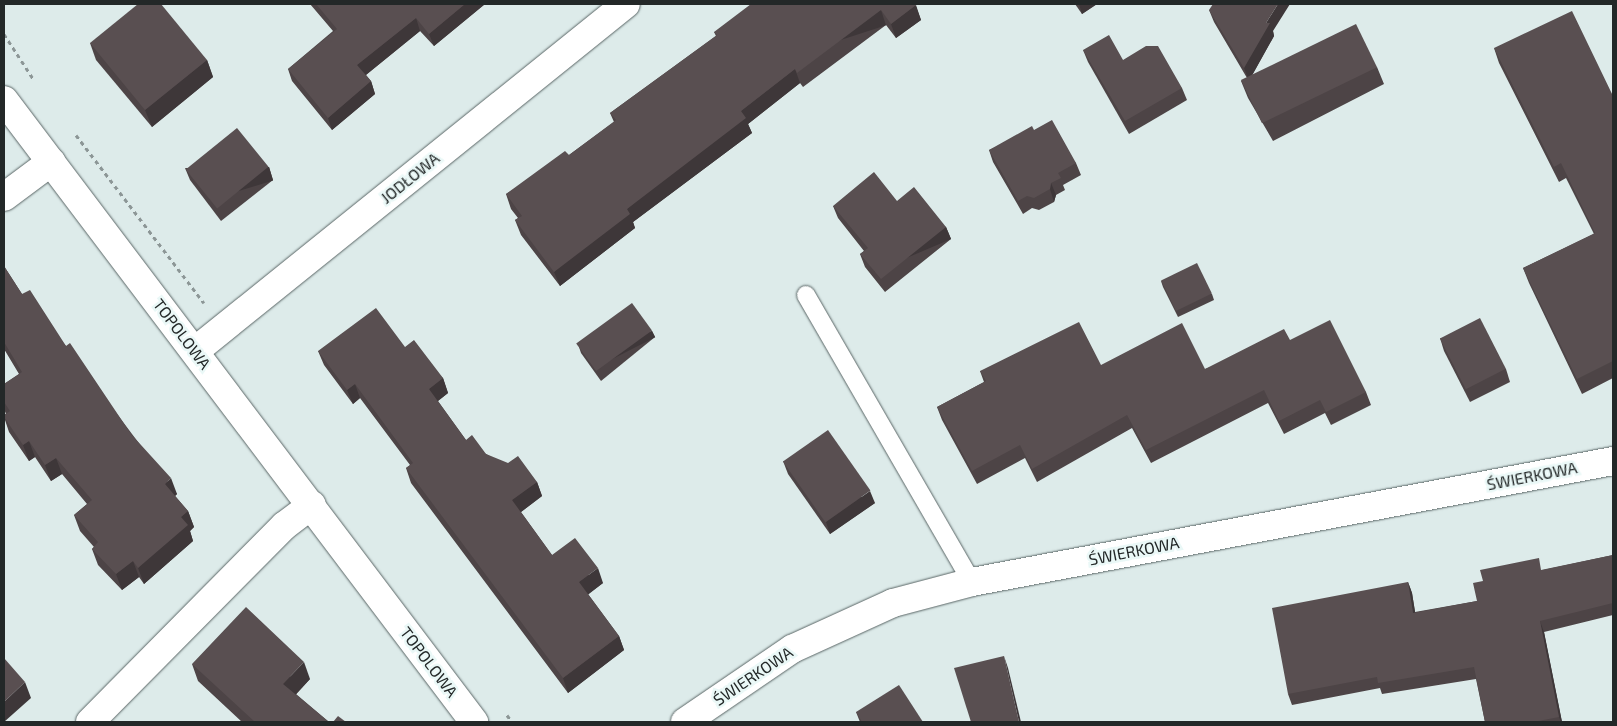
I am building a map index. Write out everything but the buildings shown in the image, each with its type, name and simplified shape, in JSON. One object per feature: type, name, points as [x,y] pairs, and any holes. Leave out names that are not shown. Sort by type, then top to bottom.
[{"type":"street","name":"JODŁOWA","points":[[195,351],[626,4]]},
{"type":"street","name":"TOPOLOWA","points":[[4,100],[312,505],[474,722]]},
{"type":"street","points":[[4,197],[52,162]]},
{"type":"street","name":"ŚWIERKOWA","points":[[685,722],[792,649],[893,604],[972,582],[1613,461]]},
{"type":"street","points":[[90,722],[284,526],[312,505]]},
{"type":"lane","points":[[806,295],[972,582]]},
{"type":"path","points":[[4,34],[40,87]]},
{"type":"path","points":[[69,126],[223,329]]}]
